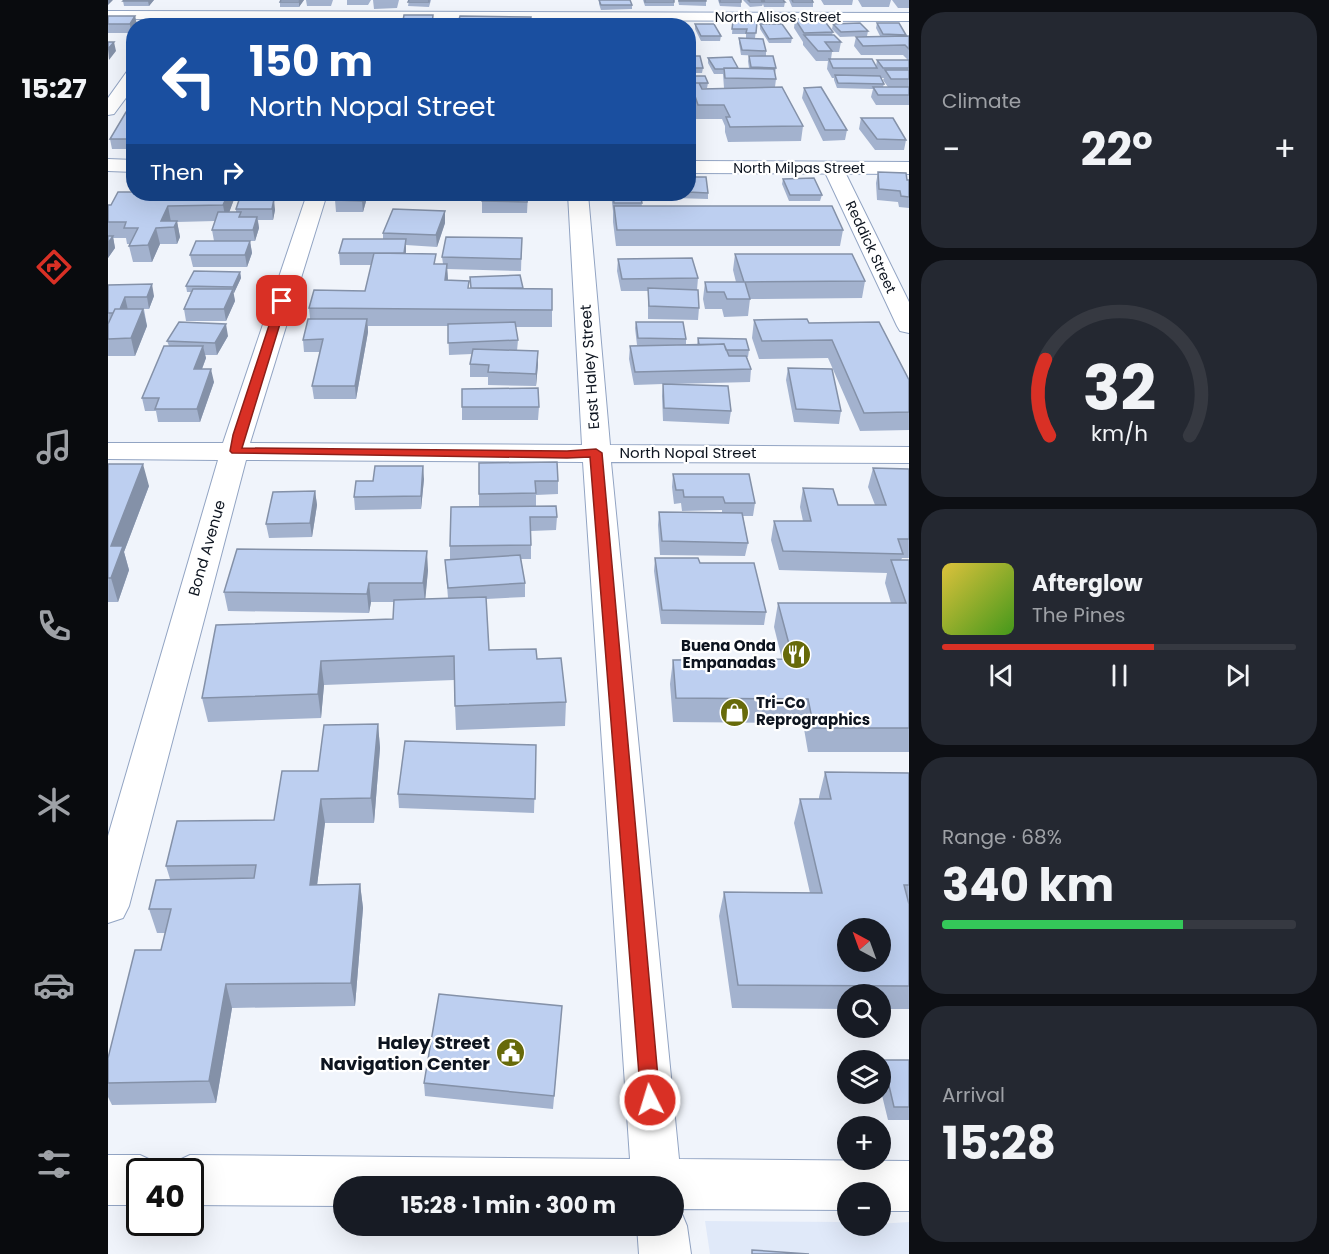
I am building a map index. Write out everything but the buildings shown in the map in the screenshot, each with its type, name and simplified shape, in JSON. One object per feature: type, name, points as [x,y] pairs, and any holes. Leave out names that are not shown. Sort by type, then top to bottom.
[{"type":"street","points":[[172,18],[184,0]]},
{"type":"street","points":[[563,0],[563,18]]},
{"type":"street","name":"North Alisos Street","points":[[108,15],[146,18]]},
{"type":"street","name":"North Alisos Street","points":[[696,19],[909,17]]},
{"type":"street","points":[[108,110],[126,85]]},
{"type":"street","points":[[108,165],[126,166]]},
{"type":"street","name":"North Milpas Street","points":[[696,167],[909,168]]},
{"type":"street","name":"Reddick Street","points":[[833,168],[909,326]]},
{"type":"street","name":"Bond Avenue","points":[[108,906],[239,435],[314,201]]},
{"type":"street","name":"East Haley Street","points":[[578,201],[596,453],[657,1176]]},
{"type":"street","name":"North Nopal Street","points":[[108,451],[909,455]]},
{"type":"street","points":[[108,1180],[126,1180]]},
{"type":"street","points":[[204,1181],[333,1185]]},
{"type":"street","points":[[684,1197],[909,1186]]},
{"type":"street","name":"East Haley Street","points":[[663,1236],[665,1254]]},
{"type":"shaded area","points":[[705,1221],[837,1222],[837,1236],[891,1236],[891,1223],[909,1222],[909,1254],[710,1254]]},
{"type":"place","name":"Buena Onda Empanadas","points":[[797,655]]},
{"type":"place","name":"Tri-Co Reprographics","points":[[735,712]]},
{"type":"place","name":"Haley Street Navigation Center","points":[[511,1053]]},
{"type":"route","points":[[282,301],[239,435],[236,451],[567,455],[596,453],[650,1100]]}]
